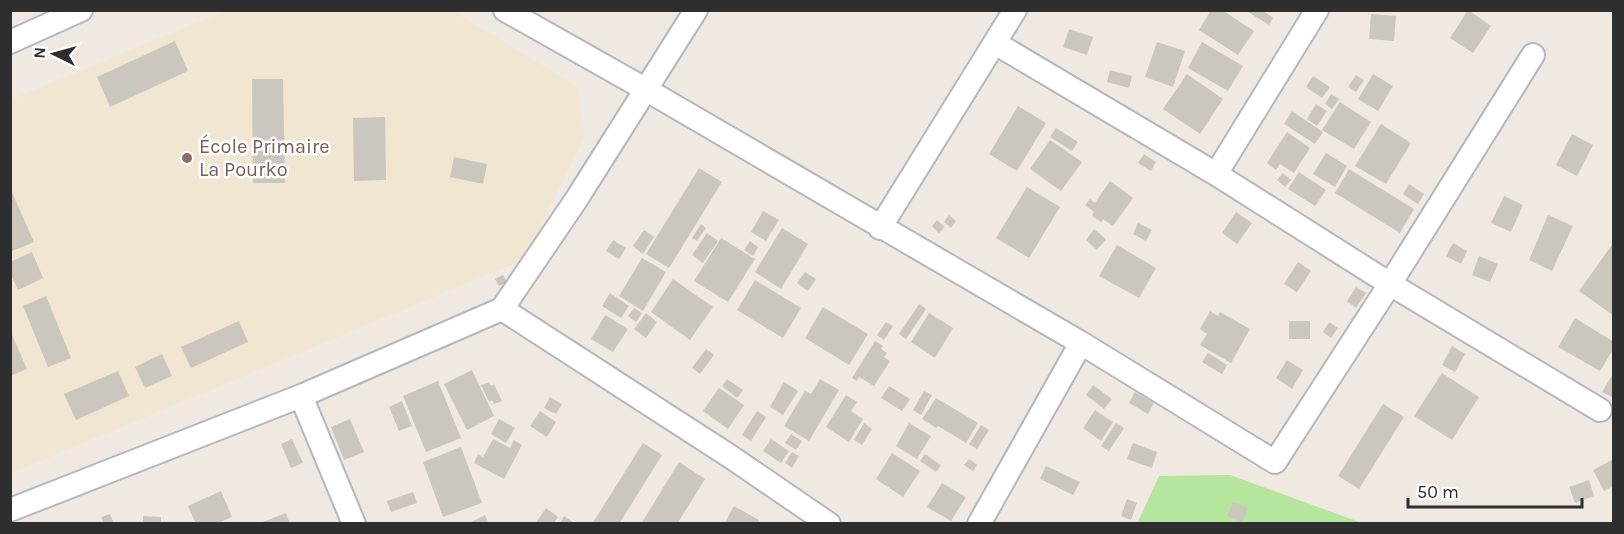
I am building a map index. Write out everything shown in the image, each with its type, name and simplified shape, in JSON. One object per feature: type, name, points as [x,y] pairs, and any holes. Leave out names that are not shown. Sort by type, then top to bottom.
[{"type":"street","points":[[19,38],[32,10]]},
{"type":"street","points":[[19,38],[81,10]]},
{"type":"street","points":[[505,10],[645,89],[1081,344],[1275,462],[1390,284],[1533,55]]},
{"type":"street","points":[[10,510],[301,396],[502,309],[576,200],[696,10]]},
{"type":"street","points":[[880,228],[1015,10]]},
{"type":"street","points":[[1216,174],[1317,10]]},
{"type":"street","points":[[994,43],[1216,174],[1390,284],[1600,410]]},
{"type":"street","points":[[502,309],[731,457],[829,524]]},
{"type":"street","points":[[979,524],[1081,344]]},
{"type":"street","points":[[301,396],[354,524]]},
{"type":"shaded area","points":[[225,11],[453,11],[576,86],[585,135],[525,259],[11,473],[10,100]]},
{"type":"green space","points":[[1230,475],[1362,523],[1137,524],[1159,476]]},
{"type":"building","points":[[1211,10],[1222,10],[1254,31],[1238,55],[1199,30]]},
{"type":"building","points":[[1245,10],[1262,10],[1273,18],[1269,25]]},
{"type":"building","points":[[1468,10],[1491,26],[1473,53],[1450,38]]},
{"type":"building","points":[[1371,14],[1396,16],[1394,41],[1369,39]]},
{"type":"building","points":[[1069,29],[1093,37],[1087,55],[1063,47]]},
{"type":"building","points":[[175,41],[188,71],[110,107],[97,77]]},
{"type":"building","points":[[1157,42],[1185,51],[1173,87],[1145,77]]},
{"type":"building","points":[[1202,42],[1243,66],[1228,91],[1188,68]]},
{"type":"building","points":[[1110,70],[1132,76],[1129,88],[1107,82]]},
{"type":"building","points":[[1187,74],[1223,99],[1200,134],[1163,109]]},
{"type":"building","points":[[1373,74],[1393,86],[1378,111],[1358,99]]},
{"type":"building","points":[[1356,75],[1364,80],[1356,92],[1348,87]]},
{"type":"building","points":[[1313,76],[1330,87],[1322,98],[1306,87]]},
{"type":"building","points":[[252,79],[283,79],[285,183],[253,183]]},
{"type":"building","points":[[1331,94],[1339,99],[1332,109],[1325,104]]},
{"type":"building","points":[[1340,102],[1371,122],[1354,149],[1322,130]]},
{"type":"building","points":[[1316,104],[1327,111],[1317,126],[1307,119]]},
{"type":"building","points":[[1018,106],[1046,123],[1017,171],[989,154]]},
{"type":"building","points":[[1292,111],[1323,132],[1315,144],[1284,124]]},
{"type":"building","points":[[385,117],[386,180],[354,181],[353,118]]},
{"type":"building","points":[[1381,124],[1411,143],[1386,184],[1355,166]]},
{"type":"building","points":[[1056,128],[1078,142],[1072,151],[1050,137]]},
{"type":"building","points":[[1287,132],[1310,148],[1294,173],[1280,164],[1276,170],[1267,163]]},
{"type":"building","points":[[1572,134],[1593,145],[1577,176],[1556,165]]},
{"type":"building","points":[[1050,140],[1082,162],[1061,191],[1030,169]]},
{"type":"building","points":[[1326,153],[1347,166],[1335,187],[1313,174]]},
{"type":"building","points":[[1144,154],[1156,162],[1151,171],[1138,163]]},
{"type":"building","points":[[454,157],[487,164],[483,184],[450,177]]},
{"type":"building","points":[[699,168],[722,182],[669,268],[646,254]]},
{"type":"building","points":[[1349,169],[1414,209],[1400,233],[1335,193]]},
{"type":"building","points":[[1299,172],[1326,190],[1315,206],[1288,189]]},
{"type":"building","points":[[1283,173],[1291,180],[1285,187],[1277,180]]},
{"type":"building","points":[[1110,181],[1133,198],[1113,226],[1103,219],[1101,222],[1092,216],[1094,212],[1085,205],[1090,199],[1095,203]]},
{"type":"building","points":[[1409,184],[1424,194],[1418,204],[1403,194]]},
{"type":"building","points":[[1027,187],[1060,207],[1029,258],[996,238]]},
{"type":"building","points":[[10,188],[34,242],[10,252]]},
{"type":"building","points":[[1504,196],[1523,205],[1511,232],[1491,223]]},
{"type":"building","points":[[763,211],[779,220],[766,241],[751,232]]},
{"type":"building","points":[[1236,212],[1252,223],[1237,244],[1222,233]]},
{"type":"building","points":[[949,215],[956,221],[951,228],[944,222]]},
{"type":"building","points":[[1548,215],[1573,226],[1552,271],[1529,260]]},
{"type":"building","points":[[937,220],[945,227],[939,233],[932,226]]},
{"type":"building","points":[[1138,223],[1152,230],[1146,241],[1133,234]]},
{"type":"building","points":[[701,224],[706,228],[697,241],[692,238]]},
{"type":"building","points":[[782,228],[808,244],[781,289],[755,272]]},
{"type":"building","points":[[1094,229],[1106,239],[1097,250],[1086,240]]},
{"type":"building","points":[[644,230],[654,237],[643,254],[633,246]]},
{"type":"building","points":[[707,233],[718,241],[703,263],[692,255]]},
{"type":"building","points":[[721,238],[755,259],[728,302],[694,281]]},
{"type":"building","points":[[613,240],[626,248],[619,259],[606,251]]},
{"type":"building","points":[[750,241],[758,247],[753,256],[744,250]]},
{"type":"building","points":[[1614,242],[1614,316],[1579,291]]},
{"type":"building","points":[[1453,243],[1467,251],[1461,264],[1446,256]]},
{"type":"building","points":[[1117,245],[1156,268],[1139,298],[1099,276]]},
{"type":"building","points":[[32,252],[43,278],[18,290],[10,273],[10,262]]},
{"type":"building","points":[[1479,256],[1498,264],[1490,282],[1472,275]]},
{"type":"building","points":[[642,258],[666,272],[643,311],[619,296]]},
{"type":"building","points":[[1298,262],[1311,271],[1297,292],[1284,284]]},
{"type":"building","points":[[805,272],[816,279],[808,291],[797,283]]},
{"type":"building","points":[[503,275],[507,282],[499,286],[495,279]]},
{"type":"building","points":[[673,279],[713,307],[690,340],[651,312]]},
{"type":"building","points":[[755,280],[801,308],[783,338],[737,310]]},
{"type":"building","points":[[1356,287],[1366,293],[1356,308],[1347,301]]},
{"type":"building","points":[[610,293],[629,306],[621,318],[602,306]]},
{"type":"building","points":[[46,296],[71,358],[48,367],[23,306]]},
{"type":"building","points":[[919,304],[926,309],[906,339],[899,334]]},
{"type":"building","points":[[823,307],[868,334],[849,365],[805,338]]},
{"type":"building","points":[[634,308],[642,313],[636,322],[628,316]]},
{"type":"building","points":[[1210,311],[1218,316],[1220,312],[1250,329],[1231,363],[1200,345],[1207,334],[1200,329]]},
{"type":"building","points":[[646,313],[657,322],[646,338],[634,329]]},
{"type":"building","points":[[929,313],[953,328],[935,358],[911,342]]},
{"type":"building","points":[[605,315],[628,329],[613,352],[591,339]]},
{"type":"building","points":[[1575,318],[1614,342],[1614,348],[1600,371],[1558,347]]},
{"type":"building","points":[[239,321],[248,342],[191,368],[181,347]]},
{"type":"building","points":[[1289,321],[1310,321],[1310,339],[1289,339]]},
{"type":"building","points":[[886,322],[893,326],[884,340],[877,335]]},
{"type":"building","points":[[1329,322],[1338,328],[1331,338],[1323,332]]},
{"type":"building","points":[[10,330],[27,369],[10,376]]},
{"type":"building","points":[[875,341],[883,346],[881,349],[887,353],[884,357],[890,361],[874,386],[859,377],[857,381],[852,378]]},
{"type":"building","points":[[1452,346],[1465,354],[1455,372],[1442,365]]},
{"type":"building","points":[[706,349],[714,355],[700,374],[692,368]]},
{"type":"building","points":[[1208,353],[1227,365],[1222,374],[1202,362]]},
{"type":"building","points":[[162,354],[172,376],[145,388],[135,367]]},
{"type":"building","points":[[1287,360],[1303,370],[1292,389],[1276,378]]},
{"type":"building","points":[[472,370],[494,416],[467,430],[444,384]]},
{"type":"building","points":[[118,371],[129,396],[76,420],[64,394]]},
{"type":"building","points":[[1614,372],[1614,398],[1602,392]]},
{"type":"building","points":[[1442,373],[1479,397],[1452,440],[1414,416]]},
{"type":"building","points":[[727,379],[743,390],[737,398],[722,386]]},
{"type":"building","points":[[820,379],[839,390],[809,441],[784,426],[805,391],[811,394]]},
{"type":"building","points":[[438,381],[461,438],[426,452],[403,396]]},
{"type":"building","points":[[489,382],[491,386],[494,384],[502,401],[494,404],[492,400],[489,402],[481,385]]},
{"type":"building","points":[[784,382],[798,391],[783,415],[770,407]]},
{"type":"building","points":[[1093,385],[1112,399],[1104,409],[1086,395]]},
{"type":"building","points":[[889,386],[910,399],[902,411],[881,398]]},
{"type":"building","points":[[719,388],[744,405],[728,429],[703,411]]},
{"type":"building","points":[[924,391],[932,395],[921,415],[913,410]]},
{"type":"building","points":[[1135,392],[1154,403],[1148,414],[1129,403]]},
{"type":"building","points":[[846,395],[857,402],[851,411],[863,419],[849,442],[826,427]]},
{"type":"building","points":[[550,397],[562,404],[556,414],[544,408]]},
{"type":"building","points":[[936,398],[978,423],[966,443],[922,419]]},
{"type":"building","points":[[402,401],[412,426],[399,431],[389,407]]},
{"type":"building","points":[[1383,404],[1404,417],[1359,489],[1338,476]]},
{"type":"building","points":[[1095,410],[1113,422],[1101,441],[1083,428]]},
{"type":"building","points":[[540,411],[556,422],[547,437],[530,426]]},
{"type":"building","points":[[757,411],[766,417],[751,441],[742,435]]},
{"type":"building","points":[[350,419],[364,452],[344,460],[331,427]]},
{"type":"building","points":[[499,419],[515,428],[506,443],[491,434]]},
{"type":"building","points":[[864,423],[872,429],[862,445],[854,440]]},
{"type":"building","points":[[909,423],[931,436],[917,459],[896,446]]},
{"type":"building","points":[[1116,423],[1124,428],[1109,451],[1101,446]]},
{"type":"building","points":[[981,425],[989,430],[977,449],[969,444]]},
{"type":"building","points":[[791,434],[802,441],[796,450],[785,443]]},
{"type":"building","points":[[292,439],[303,463],[291,468],[281,444]]},
{"type":"building","points":[[493,439],[510,448],[514,440],[522,445],[504,479],[474,463],[478,454],[483,457]]},
{"type":"building","points":[[771,439],[789,451],[781,463],[763,451]]},
{"type":"building","points":[[643,443],[662,455],[619,524],[592,524]]},
{"type":"building","points":[[1133,443],[1157,452],[1152,468],[1127,459]]},
{"type":"building","points":[[461,447],[482,503],[443,517],[423,462]]},
{"type":"building","points":[[792,452],[799,456],[792,468],[785,463]]},
{"type":"building","points":[[892,453],[920,471],[903,497],[876,479]]},
{"type":"building","points":[[925,454],[941,465],[936,472],[920,461]]},
{"type":"building","points":[[969,459],[977,465],[973,471],[964,465]]},
{"type":"building","points":[[1614,459],[1614,486],[1604,491],[1593,470]]},
{"type":"building","points":[[679,462],[705,479],[677,524],[641,524]]},
{"type":"building","points":[[1046,466],[1080,482],[1073,495],[1040,479]]},
{"type":"building","points":[[1589,480],[1594,496],[1575,503],[1569,487]]},
{"type":"building","points":[[942,483],[966,497],[951,521],[927,507]]},
{"type":"building","points":[[221,491],[232,517],[216,524],[196,524],[188,506]]},
{"type":"building","points":[[413,492],[417,503],[391,512],[387,501]]},
{"type":"building","points":[[1127,499],[1137,503],[1131,520],[1121,516]]},
{"type":"building","points":[[1233,502],[1248,508],[1242,522],[1227,516]]},
{"type":"building","points":[[734,506],[759,520],[757,524],[724,524]]},
{"type":"building","points":[[546,508],[558,517],[553,524],[535,524]]},
{"type":"building","points":[[286,513],[290,524],[260,524],[260,523]]},
{"type":"building","points":[[110,514],[114,524],[104,524],[101,517]]},
{"type":"building","points":[[485,515],[489,524],[467,524]]},
{"type":"building","points":[[143,516],[161,517],[161,524],[143,524]]},
{"type":"building","points":[[564,516],[576,524],[560,524]]},
{"type":"place","name":"École Primaire La Pourko","points":[[187,158]]}]
